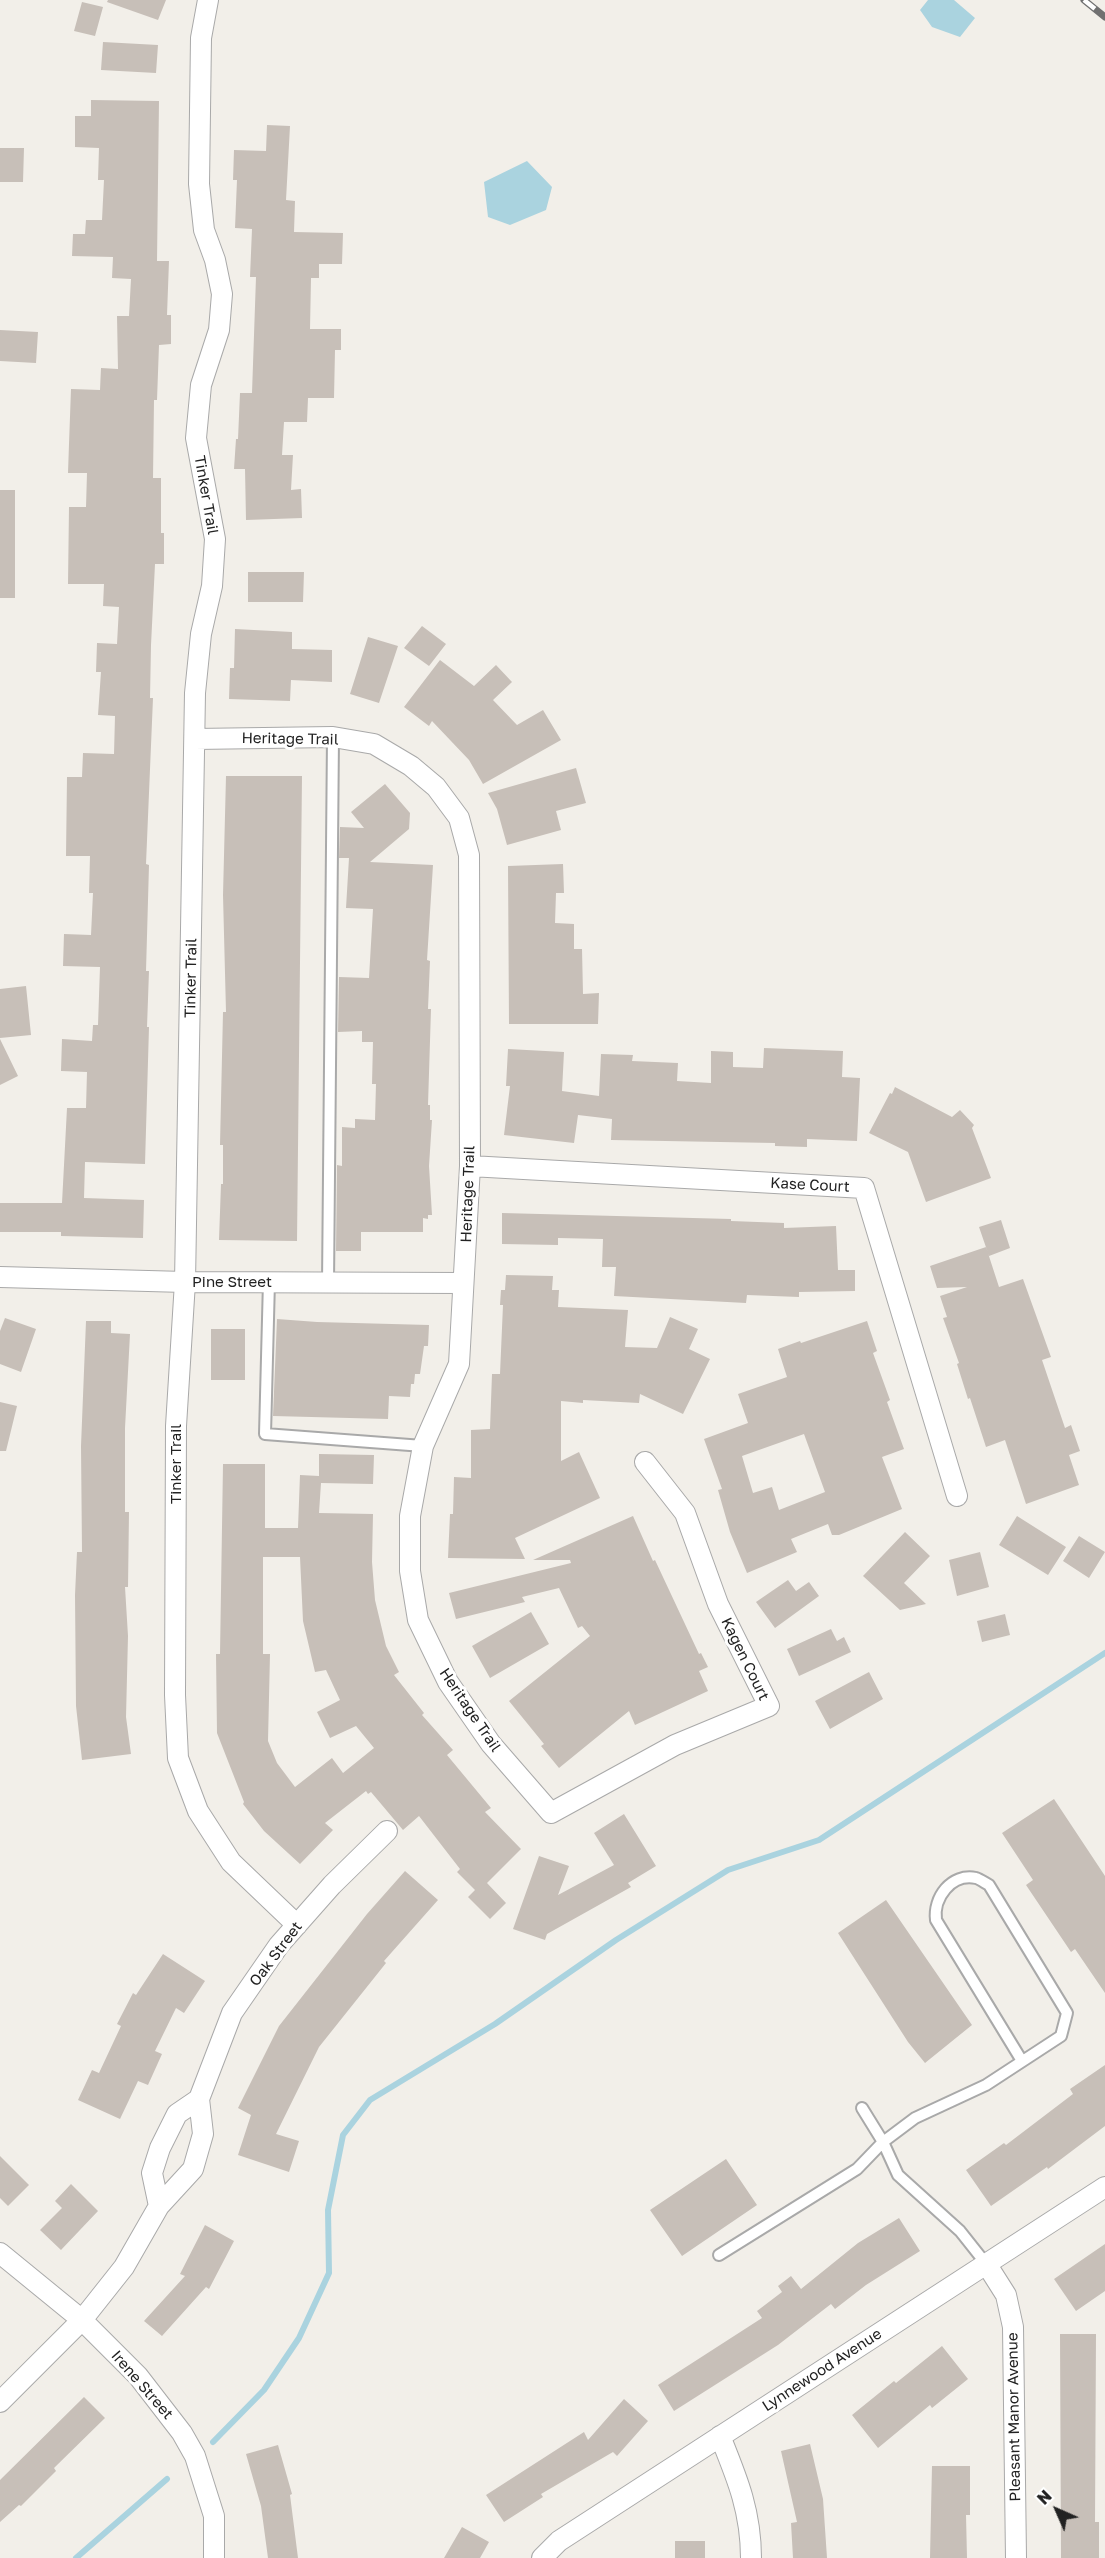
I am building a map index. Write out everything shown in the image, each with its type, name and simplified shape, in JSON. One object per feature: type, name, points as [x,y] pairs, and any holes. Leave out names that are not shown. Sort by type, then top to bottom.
[{"type":"street","name":"Tinker Trail","points":[[208,0],[201,38],[199,184],[204,230],[215,260],[222,294],[219,330],[201,385],[196,438],[215,539],[212,586],[201,634],[195,693],[185,1282],[176,1426],[178,1758],[198,1811],[231,1862],[297,1925]]},
{"type":"street","name":"Heritage Trail","points":[[195,739],[333,737],[374,744],[411,766],[436,787],[459,818],[469,855],[470,1167],[459,1364],[423,1446],[410,1516],[410,1571],[418,1620],[448,1682],[491,1744],[551,1813]]},
{"type":"street","name":"Kase Court","points":[[470,1167],[864,1188],[957,1497]]},
{"type":"street","name":"Pine Street","points":[[0,1277],[185,1282],[463,1284]]},
{"type":"street","name":"Kagen Court","points":[[551,1813],[675,1745],[769,1706],[718,1604],[685,1513],[645,1462]]},
{"type":"street","name":"Oak Street","points":[[0,2402],[82,2320],[124,2266],[159,2206],[193,2169],[203,2134],[199,2099],[232,2013],[279,1945],[332,1885],[387,1831]]},
{"type":"street","points":[[159,2206],[152,2173],[160,2148],[177,2114],[199,2099]]},
{"type":"street","name":"Lynnewood Avenue","points":[[542,2558],[559,2541],[1105,2187]]},
{"type":"street","name":"Irene Street","points":[[0,2253],[82,2320],[138,2376],[182,2433],[195,2456],[214,2516],[214,2558]]},
{"type":"street","name":"Pleasant Manor Avenue","points":[[987,2265],[1006,2295],[1012,2327],[1016,2558]]},
{"type":"street","points":[[720,2436],[744,2494],[751,2558]]},
{"type":"lane","points":[[328,1284],[333,737]]},
{"type":"lane","points":[[269,1281],[265,1434],[423,1446]]},
{"type":"lane","points":[[719,2255],[857,2169],[883,2142],[915,2118],[986,2085],[1061,2036],[1067,2013],[989,1885],[976,1878],[959,1879],[942,1891],[934,1909],[936,1920],[1022,2061]]},
{"type":"lane","name":"Pleasant Manor Avenue","points":[[862,2108],[883,2142],[898,2175],[960,2231],[987,2265]]},
{"type":"water","points":[[928,0],[954,0],[975,18],[960,37],[932,27],[920,10]]},
{"type":"water","points":[[527,161],[552,187],[546,210],[510,225],[488,217],[484,182]]},
{"type":"building","points":[[108,0],[166,0],[158,20],[107,2]]},
{"type":"building","points":[[82,2],[103,7],[95,36],[74,31]]},
{"type":"building","points":[[103,42],[158,45],[156,73],[101,70]]},
{"type":"building","points":[[91,100],[159,101],[157,261],[169,261],[167,315],[171,315],[171,344],[159,345],[157,400],[154,400],[153,478],[161,478],[161,533],[164,533],[164,564],[155,564],[151,645],[150,698],[153,698],[146,864],[149,865],[146,971],[149,971],[147,1027],[149,1027],[145,1164],[85,1162],[84,1198],[144,1200],[143,1238],[61,1236],[61,1232],[0,1232],[0,1203],[62,1203],[67,1108],[86,1108],[87,1072],[61,1071],[62,1039],[92,1041],[93,1025],[98,1025],[100,967],[63,966],[64,934],[91,935],[93,893],[89,893],[90,856],[66,856],[67,777],[82,777],[83,753],[114,754],[115,716],[98,715],[101,672],[96,672],[97,643],[117,644],[119,607],[103,606],[104,584],[68,584],[69,507],[86,507],[87,473],[68,473],[71,389],[100,390],[101,368],[118,369],[117,316],[129,316],[131,279],[112,278],[113,257],[72,256],[73,234],[85,234],[86,220],[102,220],[104,180],[98,180],[99,148],[75,147],[75,116],[91,116]]},
{"type":"building","points":[[267,125],[290,126],[286,200],[295,201],[294,232],[343,233],[342,264],[319,264],[319,278],[311,278],[310,329],[341,329],[341,350],[335,350],[334,398],[308,398],[307,422],[284,422],[282,455],[293,455],[291,490],[301,489],[302,518],[246,520],[245,469],[234,469],[240,393],[252,393],[256,277],[250,277],[252,229],[235,228],[237,180],[233,180],[234,150],[266,151]]},
{"type":"building","points":[[0,148],[24,148],[23,182],[0,182]]},
{"type":"building","points":[[0,330],[38,332],[36,363],[0,361]]},
{"type":"building","points":[[0,490],[15,490],[15,598],[0,598]]},
{"type":"building","points":[[248,572],[304,572],[303,602],[248,602]]},
{"type":"building","points":[[422,626],[446,644],[429,666],[404,648]]},
{"type":"building","points":[[235,629],[292,632],[292,649],[332,650],[332,682],[291,680],[290,701],[229,699],[230,668],[234,668]]},
{"type":"building","points":[[368,637],[398,646],[379,703],[350,694]]},
{"type":"building","points":[[440,660],[474,686],[496,665],[512,682],[493,700],[517,725],[543,710],[561,740],[483,784],[469,760],[432,721],[429,726],[404,707]]},
{"type":"building","points":[[576,768],[586,803],[556,811],[561,830],[507,845],[497,809],[488,793]]},
{"type":"building","points":[[226,776],[302,776],[297,1241],[219,1240],[221,1184],[223,1184],[223,1145],[220,1145],[223,1012],[226,1012],[223,895]]},
{"type":"building","points":[[385,784],[410,813],[409,829],[370,862],[433,865],[427,960],[430,961],[428,1009],[431,1009],[428,1105],[430,1105],[430,1120],[432,1120],[429,1166],[432,1215],[428,1215],[428,1219],[423,1218],[423,1232],[361,1232],[361,1251],[336,1251],[337,1165],[342,1166],[342,1127],[355,1128],[355,1119],[375,1120],[376,1084],[372,1084],[373,1042],[362,1042],[362,1031],[338,1032],[339,977],[369,978],[373,909],[346,908],[349,858],[339,858],[340,827],[364,828],[351,812]]},
{"type":"building","points":[[563,864],[564,893],[556,893],[555,923],[574,924],[574,949],[582,949],[583,994],[599,993],[598,1024],[509,1024],[508,866]]},
{"type":"building","points":[[26,986],[31,1035],[0,1038],[0,989]]},
{"type":"building","points":[[0,1039],[18,1076],[0,1085]]},
{"type":"building","points":[[764,1048],[843,1051],[842,1077],[860,1078],[857,1141],[807,1139],[807,1147],[775,1146],[775,1143],[611,1140],[612,1119],[578,1115],[574,1143],[504,1135],[510,1086],[506,1086],[508,1049],[564,1052],[562,1091],[599,1096],[601,1054],[633,1055],[632,1061],[678,1063],[677,1081],[711,1083],[711,1051],[733,1052],[733,1067],[763,1068]]},
{"type":"building","points":[[895,1087],[952,1117],[960,1110],[974,1125],[972,1128],[991,1178],[926,1202],[908,1152],[869,1133]]},
{"type":"building","points":[[502,1213],[731,1219],[731,1221],[784,1223],[784,1228],[836,1226],[838,1270],[855,1270],[855,1291],[799,1292],[799,1297],[747,1295],[746,1303],[614,1296],[616,1267],[602,1267],[603,1239],[558,1238],[558,1245],[502,1244]]},
{"type":"building","points":[[1001,1220],[1010,1248],[989,1256],[979,1227]]},
{"type":"building","points":[[986,1247],[999,1287],[1023,1279],[1051,1357],[1042,1360],[1065,1428],[1071,1425],[1080,1451],[1069,1455],[1079,1485],[1026,1504],[1005,1440],[986,1447],[970,1398],[968,1399],[957,1364],[959,1363],[943,1318],[947,1317],[940,1296],[967,1287],[937,1288],[930,1266]]},
{"type":"building","points":[[506,1275],[553,1276],[552,1290],[559,1290],[558,1307],[628,1310],[625,1347],[657,1348],[670,1317],[698,1329],[689,1349],[710,1359],[683,1414],[640,1394],[639,1403],[561,1401],[561,1461],[579,1452],[600,1498],[515,1538],[525,1559],[448,1558],[454,1477],[471,1478],[471,1430],[490,1429],[492,1374],[500,1374],[503,1305],[500,1305],[501,1290],[505,1290]]},
{"type":"building","points":[[5,1318],[36,1329],[21,1372],[0,1364],[0,1331]]},
{"type":"building","points":[[277,1319],[429,1325],[428,1346],[424,1346],[420,1374],[415,1374],[410,1397],[389,1396],[388,1419],[273,1416]]},
{"type":"building","points":[[86,1321],[111,1321],[111,1333],[130,1334],[125,1428],[125,1512],[129,1512],[128,1587],[125,1587],[128,1636],[126,1717],[131,1754],[82,1760],[76,1706],[75,1595],[77,1552],[82,1552],[81,1446]]},
{"type":"building","points":[[867,1321],[877,1351],[873,1353],[890,1400],[887,1402],[904,1449],[882,1457],[902,1509],[839,1535],[832,1535],[828,1524],[791,1539],[797,1552],[747,1573],[730,1532],[718,1490],[722,1489],[704,1439],[748,1423],[738,1394],[787,1377],[778,1349],[800,1341],[801,1343]],"holes":[[[804,1434],[825,1492],[779,1510],[772,1487],[753,1493],[742,1456]]]},
{"type":"building","points":[[211,1329],[245,1329],[245,1380],[211,1380]]},
{"type":"building","points":[[0,1402],[17,1406],[6,1451],[0,1451]]},
{"type":"building","points":[[319,1454],[374,1455],[373,1484],[321,1483],[319,1513],[373,1514],[372,1562],[375,1600],[386,1646],[399,1672],[394,1675],[424,1713],[422,1715],[453,1750],[447,1755],[491,1808],[485,1812],[521,1849],[487,1883],[506,1903],[490,1919],[468,1897],[475,1890],[457,1872],[460,1869],[419,1816],[403,1830],[371,1792],[368,1794],[366,1791],[325,1823],[333,1830],[300,1864],[264,1831],[243,1804],[217,1733],[216,1654],[220,1654],[223,1464],[265,1464],[265,1528],[298,1528],[300,1475],[319,1476]],"holes":[[[263,1557],[300,1557],[303,1621],[315,1672],[326,1670],[340,1700],[317,1712],[330,1738],[356,1726],[374,1748],[343,1773],[332,1758],[295,1787],[277,1763],[268,1741],[270,1654],[263,1654]]]},
{"type":"building","points":[[633,1516],[699,1654],[701,1653],[708,1667],[699,1671],[708,1691],[635,1725],[629,1711],[559,1768],[541,1746],[544,1744],[509,1701],[590,1636],[582,1626],[578,1628],[559,1588],[522,1597],[525,1602],[456,1619],[449,1593],[571,1563],[570,1560],[533,1560]]},
{"type":"building","points":[[1017,1516],[1066,1547],[1048,1575],[999,1545]]},
{"type":"building","points":[[905,1532],[930,1556],[904,1583],[926,1604],[900,1610],[863,1576]]},
{"type":"building","points":[[1079,1536],[1105,1552],[1089,1578],[1063,1561]]},
{"type":"building","points":[[980,1552],[989,1587],[957,1596],[949,1560]]},
{"type":"building","points":[[788,1580],[796,1591],[809,1582],[819,1596],[775,1628],[756,1602]]},
{"type":"building","points":[[531,1612],[549,1644],[490,1678],[472,1646]]},
{"type":"building","points":[[1005,1614],[1010,1635],[982,1642],[977,1621]]},
{"type":"building","points":[[831,1629],[837,1641],[844,1637],[851,1652],[799,1676],[787,1649]]},
{"type":"building","points":[[869,1672],[883,1699],[830,1729],[815,1701]]},
{"type":"building","points":[[1054,1799],[1105,1876],[1105,1993],[1075,1949],[1071,1952],[1026,1885],[1033,1880],[1002,1833]]},
{"type":"building","points":[[624,1814],[656,1866],[628,1883],[631,1887],[547,1934],[545,1940],[513,1929],[539,1856],[569,1866],[558,1895],[614,1865],[594,1833]]},
{"type":"building","points":[[405,1871],[438,1900],[384,1961],[386,1963],[319,2047],[276,2134],[299,2141],[289,2172],[238,2155],[251,2115],[238,2108],[279,2026],[367,1914]]},
{"type":"building","points":[[886,1900],[972,2025],[925,2063],[908,2042],[838,1933]]},
{"type":"building","points":[[163,1954],[205,1981],[184,2013],[176,2008],[155,2051],[162,2054],[148,2085],[138,2081],[120,2119],[78,2100],[92,2070],[99,2073],[121,2026],[117,2024],[133,1993],[136,1995]]},
{"type":"building","points":[[1105,2065],[1105,2126],[1048,2169],[1047,2167],[991,2206],[966,2170],[1004,2143],[1006,2145],[1073,2094],[1070,2089]]},
{"type":"building","points":[[0,2156],[29,2185],[8,2206],[0,2198]]},
{"type":"building","points":[[726,2159],[757,2205],[682,2256],[650,2210]]},
{"type":"building","points":[[71,2184],[98,2211],[61,2250],[40,2230],[62,2208],[55,2201]]},
{"type":"building","points":[[899,2218],[920,2251],[866,2285],[835,2309],[831,2304],[778,2345],[674,2411],[658,2385],[762,2318],[757,2311],[782,2292],[778,2286],[791,2276],[801,2289],[858,2243]]},
{"type":"building","points":[[205,2225],[234,2241],[209,2289],[206,2287],[162,2336],[144,2321],[185,2276],[180,2274]]},
{"type":"building","points":[[1105,2244],[1105,2291],[1076,2311],[1054,2279]]},
{"type":"building","points":[[1060,2334],[1096,2334],[1095,2522],[1099,2522],[1099,2558],[1061,2558]]},
{"type":"building","points":[[942,2346],[968,2379],[932,2408],[930,2405],[878,2448],[852,2415]]},
{"type":"building","points":[[84,2397],[105,2418],[54,2468],[56,2471],[21,2506],[19,2505],[0,2522],[0,2480]]},
{"type":"building","points":[[624,2399],[648,2421],[617,2456],[613,2452],[541,2494],[543,2497],[504,2522],[486,2495],[584,2432],[588,2440]]},
{"type":"building","points":[[810,2444],[823,2499],[827,2558],[793,2558],[791,2523],[797,2522],[781,2451]]},
{"type":"building","points":[[278,2445],[292,2494],[290,2495],[298,2558],[268,2558],[261,2506],[246,2454]]},
{"type":"building","points":[[932,2466],[970,2466],[970,2515],[966,2515],[967,2558],[930,2558]]},
{"type":"building","points":[[462,2527],[489,2542],[480,2558],[444,2558]]},
{"type":"building","points":[[675,2541],[705,2541],[705,2558],[675,2558]]},
{"type":"waterway","points":[[213,2442],[264,2390],[299,2338],[329,2273],[328,2210],[343,2135],[370,2100],[495,2024],[616,1940],[728,1870],[819,1840],[1105,1653]]},
{"type":"waterway","points":[[76,2558],[167,2479]]},
{"type":"railway","points":[[1084,0],[1105,17]]}]
